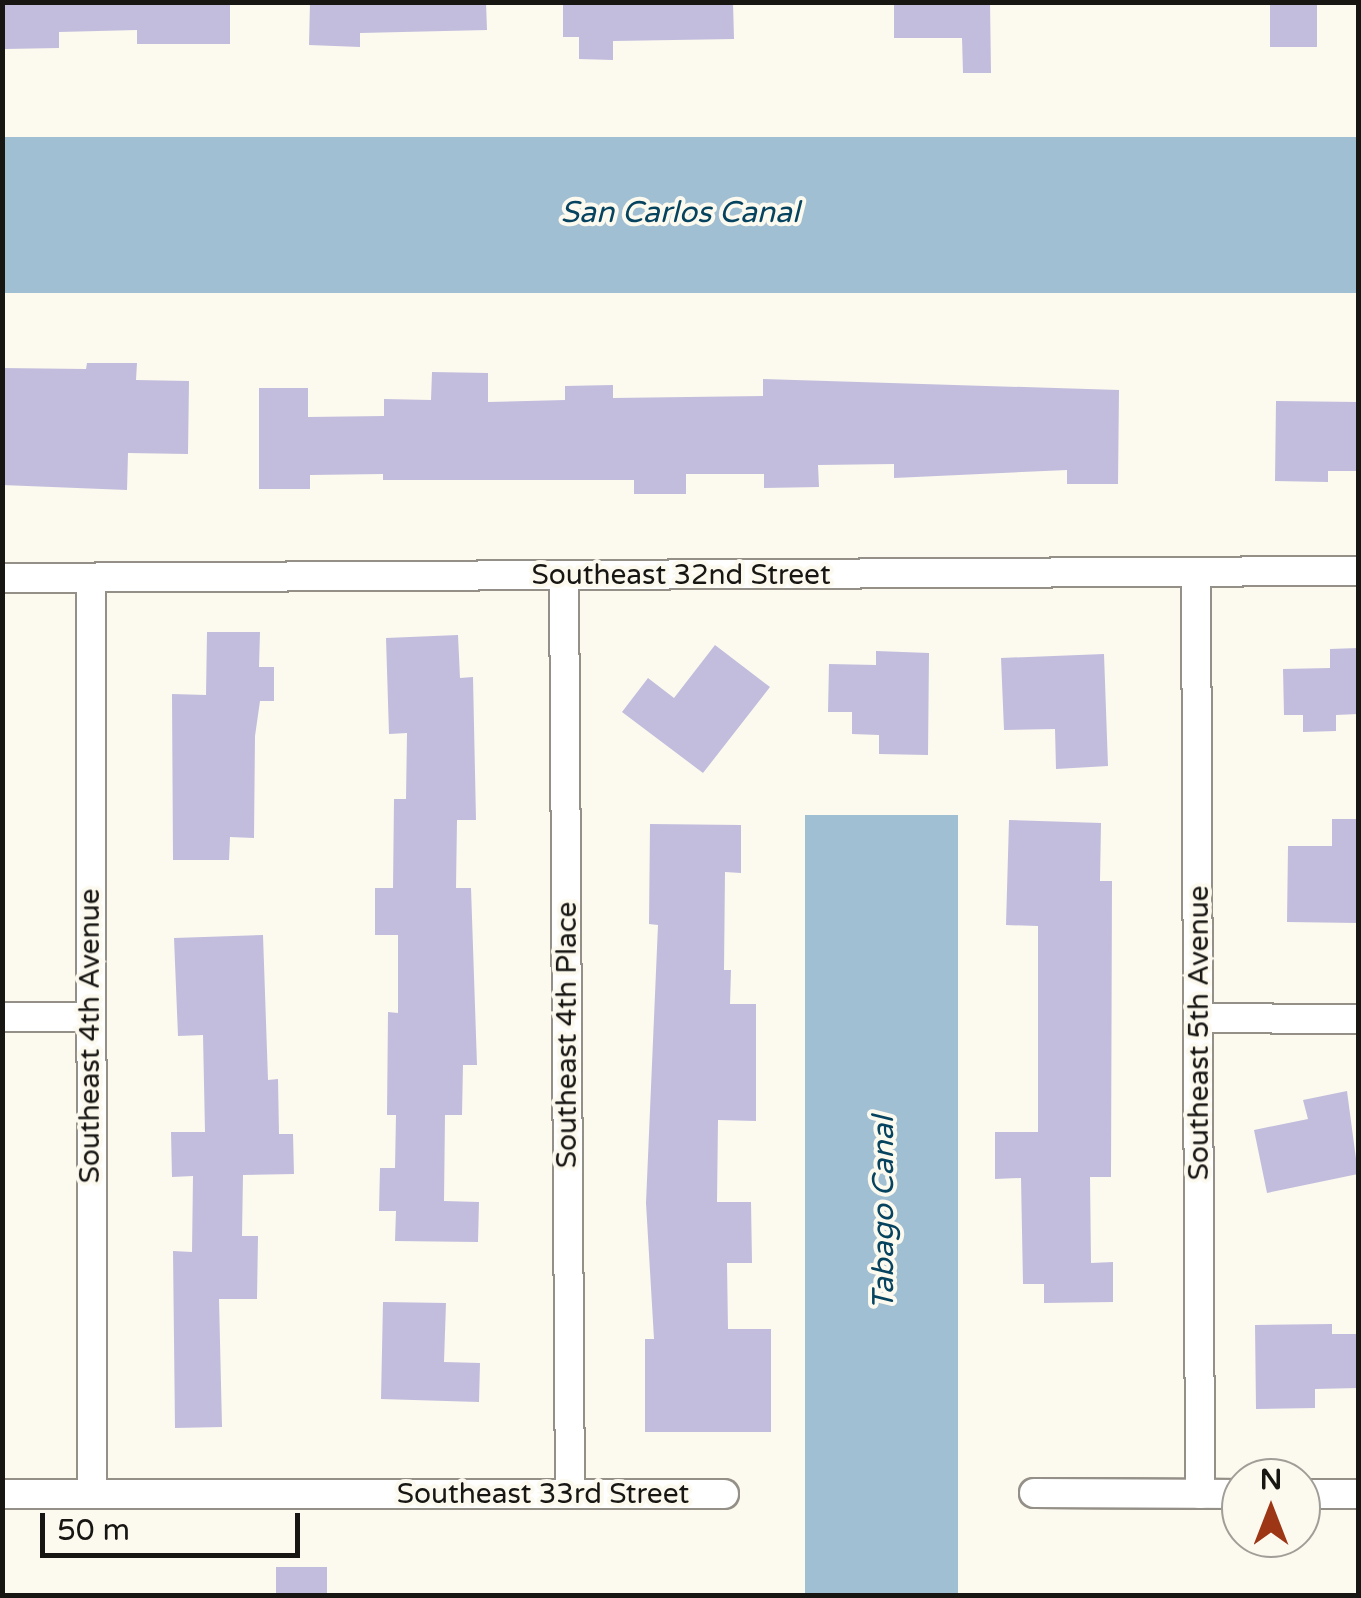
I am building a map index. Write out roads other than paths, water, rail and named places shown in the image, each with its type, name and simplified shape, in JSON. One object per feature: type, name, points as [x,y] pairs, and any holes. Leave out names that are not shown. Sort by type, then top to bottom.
[{"type":"street","name":"Southeast 32nd Street","points":[[2,578],[1358,571]]},
{"type":"street","name":"Southeast 5th Avenue","points":[[1196,572],[1200,1494]]},
{"type":"street","name":"Southeast 4th Place","points":[[564,576],[570,1494]]},
{"type":"street","name":"Southeast 4th Avenue","points":[[91,578],[92,1494]]},
{"type":"street","points":[[2,1018],[90,1017]]},
{"type":"street","points":[[1200,1018],[1358,1018]]},
{"type":"street","points":[[1034,1493],[1221,1494]]},
{"type":"street","name":"Southeast 33rd Street","points":[[2,1494],[724,1494]]},
{"type":"street","points":[[1321,1494],[1358,1494]]},
{"type":"water","name":"San Carlos Canal","points":[[3,137],[1358,137],[1358,293],[3,293]]},
{"type":"water","name":"Tabago Canal","points":[[805,815],[958,815],[958,1595],[805,1595]]}]
